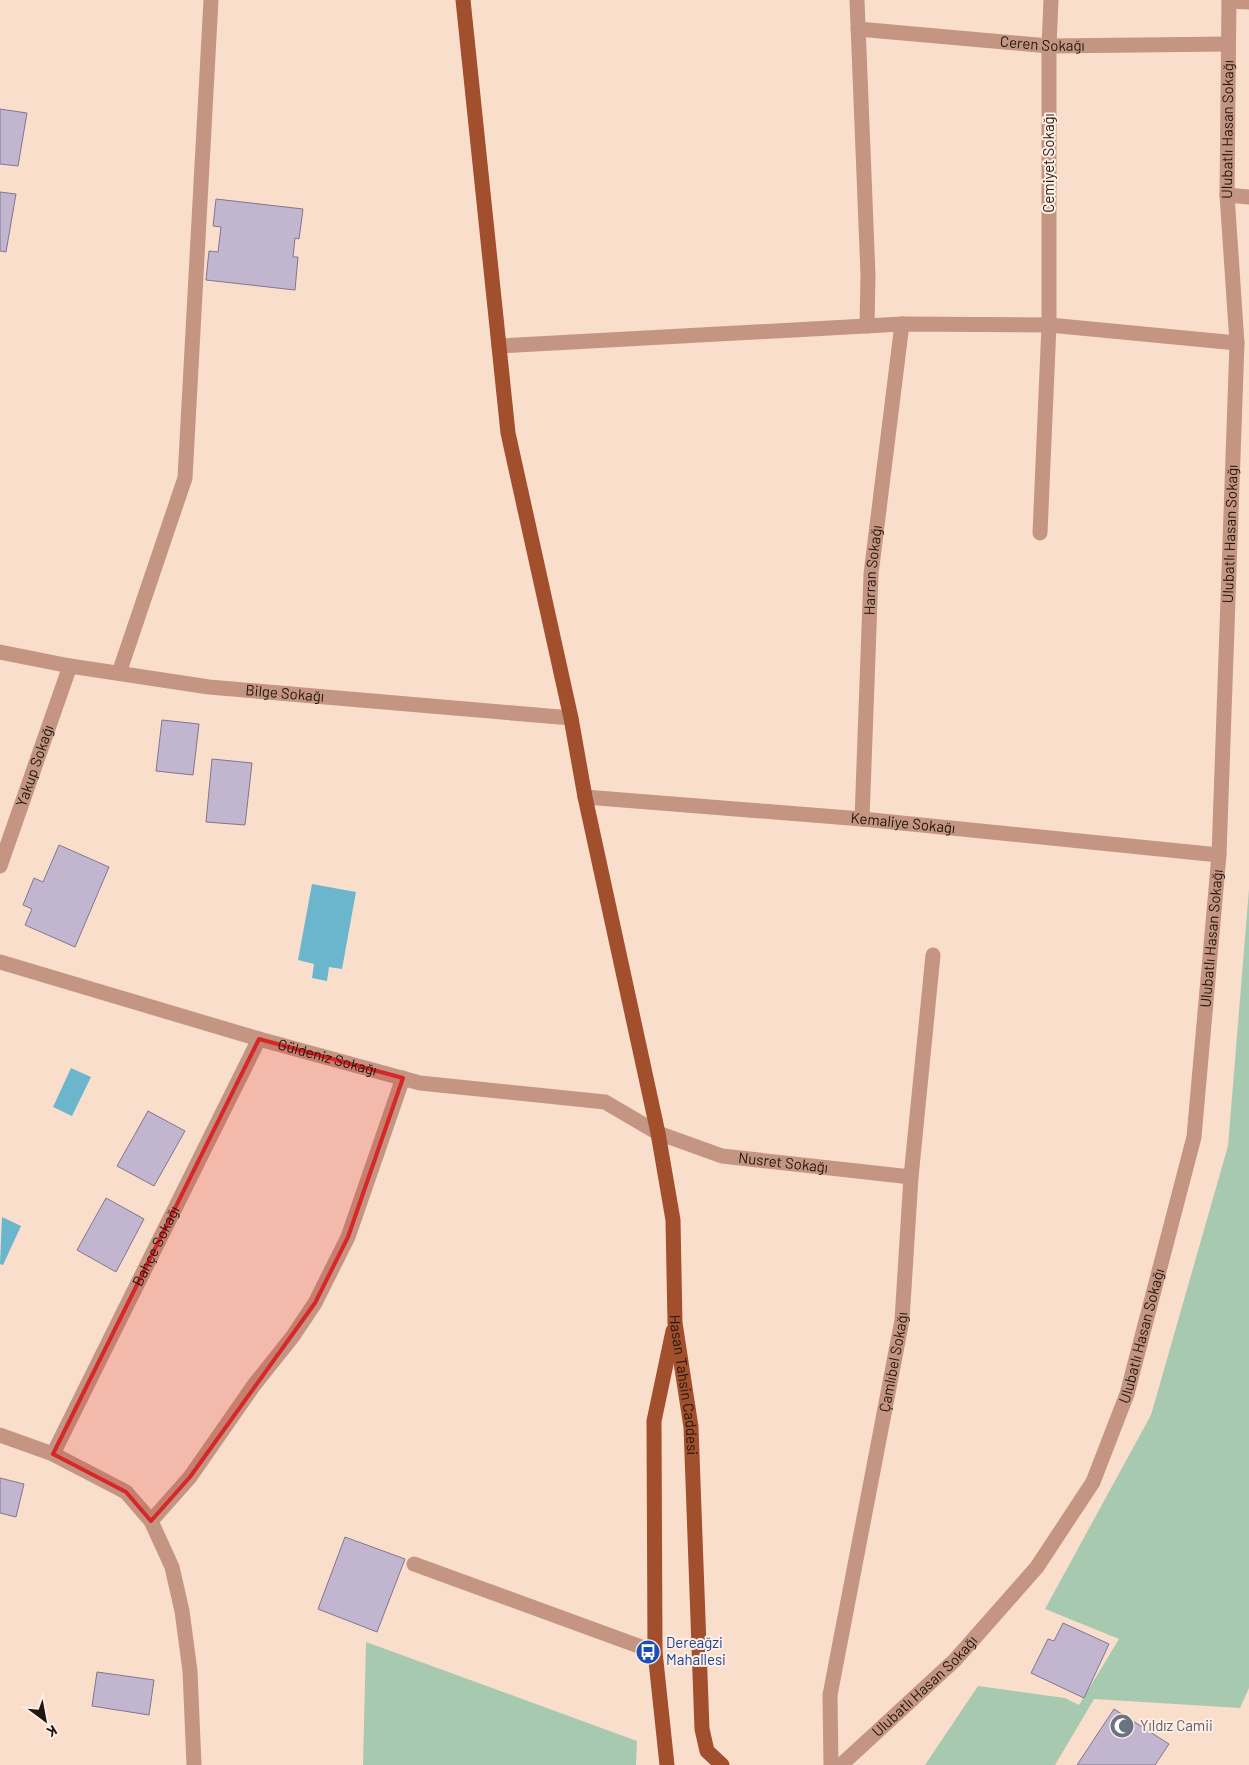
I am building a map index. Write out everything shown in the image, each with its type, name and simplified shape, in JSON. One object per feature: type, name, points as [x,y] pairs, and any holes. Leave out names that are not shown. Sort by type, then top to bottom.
[{"type":"main road","points":[[463,0],[508,433],[571,718],[585,797],[658,1133],[672,1220],[675,1323]]},
{"type":"main road","name":"Hasan Tahsin Caddesi","points":[[667,1765],[655,1652],[654,1421],[675,1323]]},
{"type":"main road","name":"Hasan Tahsin Caddesi","points":[[675,1323],[691,1427],[702,1729],[707,1751],[722,1765]]},
{"type":"street","points":[[119,673],[185,478],[211,0]]},
{"type":"street","points":[[857,0],[868,275],[867,326]]},
{"type":"street","name":"Cemiyet Sokağı","points":[[1040,532],[1048,325],[1049,46],[1051,0]]},
{"type":"street","points":[[1229,1],[1249,2]]},
{"type":"street","name":"Ulubatlı Hasan Sokağı","points":[[841,1765],[955,1660],[1037,1567],[1093,1482],[1127,1394],[1194,1136],[1219,855],[1236,343],[1227,195],[1229,1]]},
{"type":"street","name":"Ceren Sokağı","points":[[858,29],[1049,46],[1228,44]]},
{"type":"street","points":[[1227,195],[1249,197]]},
{"type":"street","points":[[499,346],[902,324],[1048,325],[1236,343]]},
{"type":"street","name":"Harran Sokağı","points":[[862,819],[871,574],[902,324]]},
{"type":"street","name":"Bilge Sokağı","points":[[0,652],[70,666],[209,687],[571,718]]},
{"type":"street","name":"Yakup Sokağı","points":[[0,866],[70,666]]},
{"type":"street","name":"Kemaliye Sokağı","points":[[585,797],[862,819],[1219,855]]},
{"type":"street","name":"Çamlıbel Sokağı","points":[[831,1765],[830,1694],[902,1320],[911,1177],[933,955]]},
{"type":"street","name":"Güldeniz Sokağı","points":[[0,962],[259,1039],[420,1082],[606,1102],[658,1133]]},
{"type":"street","name":"Bahçe Sokağı","points":[[52,1454],[259,1039]]},
{"type":"street","points":[[151,1521],[190,1477],[254,1385],[293,1336],[315,1303],[348,1237],[403,1078]]},
{"type":"street","name":"Nusret Sokağı","points":[[658,1133],[722,1156],[911,1177]]},
{"type":"street","points":[[0,1435],[52,1454],[126,1492],[151,1521],[172,1567],[182,1611],[190,1671],[194,1765]]},
{"type":"street","points":[[414,1564],[655,1652]]},
{"type":"highlighted area","points":[[259,1039],[403,1078],[348,1237],[315,1303],[190,1477],[151,1521],[126,1492],[53,1454]]},
{"type":"green space","points":[[1249,889],[1249,1688],[1240,1708],[1094,1699],[1055,1765],[925,1765],[978,1686],[1065,1698],[1079,1705],[1119,1639],[1045,1609],[1151,1415],[1228,1146]]},
{"type":"green space","points":[[366,1642],[637,1741],[636,1765],[363,1765]]},
{"type":"water","points":[[312,884],[356,892],[342,969],[329,967],[327,981],[312,978],[314,964],[298,960]]},
{"type":"water","points":[[71,1068],[91,1077],[72,1116],[53,1107]]},
{"type":"water","points":[[2,1217],[21,1226],[3,1265],[0,1264]]},
{"type":"building","points":[[0,109],[27,113],[18,166],[0,164]]},
{"type":"building","points":[[0,192],[16,194],[6,252],[0,251]]},
{"type":"building","points":[[216,199],[303,209],[299,239],[295,238],[293,257],[298,257],[295,290],[206,280],[209,251],[218,252],[221,227],[213,226]]},
{"type":"building","points":[[162,720],[199,724],[193,775],[156,771]]},
{"type":"building","points":[[212,759],[252,763],[245,825],[206,822]]},
{"type":"building","points":[[59,845],[109,867],[75,947],[25,925],[32,909],[23,905],[34,878],[43,882]]},
{"type":"building","points":[[148,1111],[185,1131],[154,1186],[117,1166]]},
{"type":"building","points":[[106,1198],[144,1219],[116,1272],[77,1250]]},
{"type":"building","points":[[0,1478],[24,1484],[16,1517],[0,1513]]},
{"type":"building","points":[[345,1537],[405,1559],[377,1632],[318,1609]]},
{"type":"building","points":[[1063,1623],[1109,1644],[1084,1698],[1031,1673],[1048,1639],[1054,1641]]},
{"type":"building","points":[[97,1672],[154,1680],[149,1715],[92,1706]]},
{"type":"building","name":"Yıldız Camii","points":[[1114,1709],[1169,1744],[1155,1765],[1077,1765]]},
{"type":"place","name":"Dereağzi Mahallesi","points":[[648,1652]]},
{"type":"place","name":"Yıldız Camii","points":[[1122,1726]]}]
